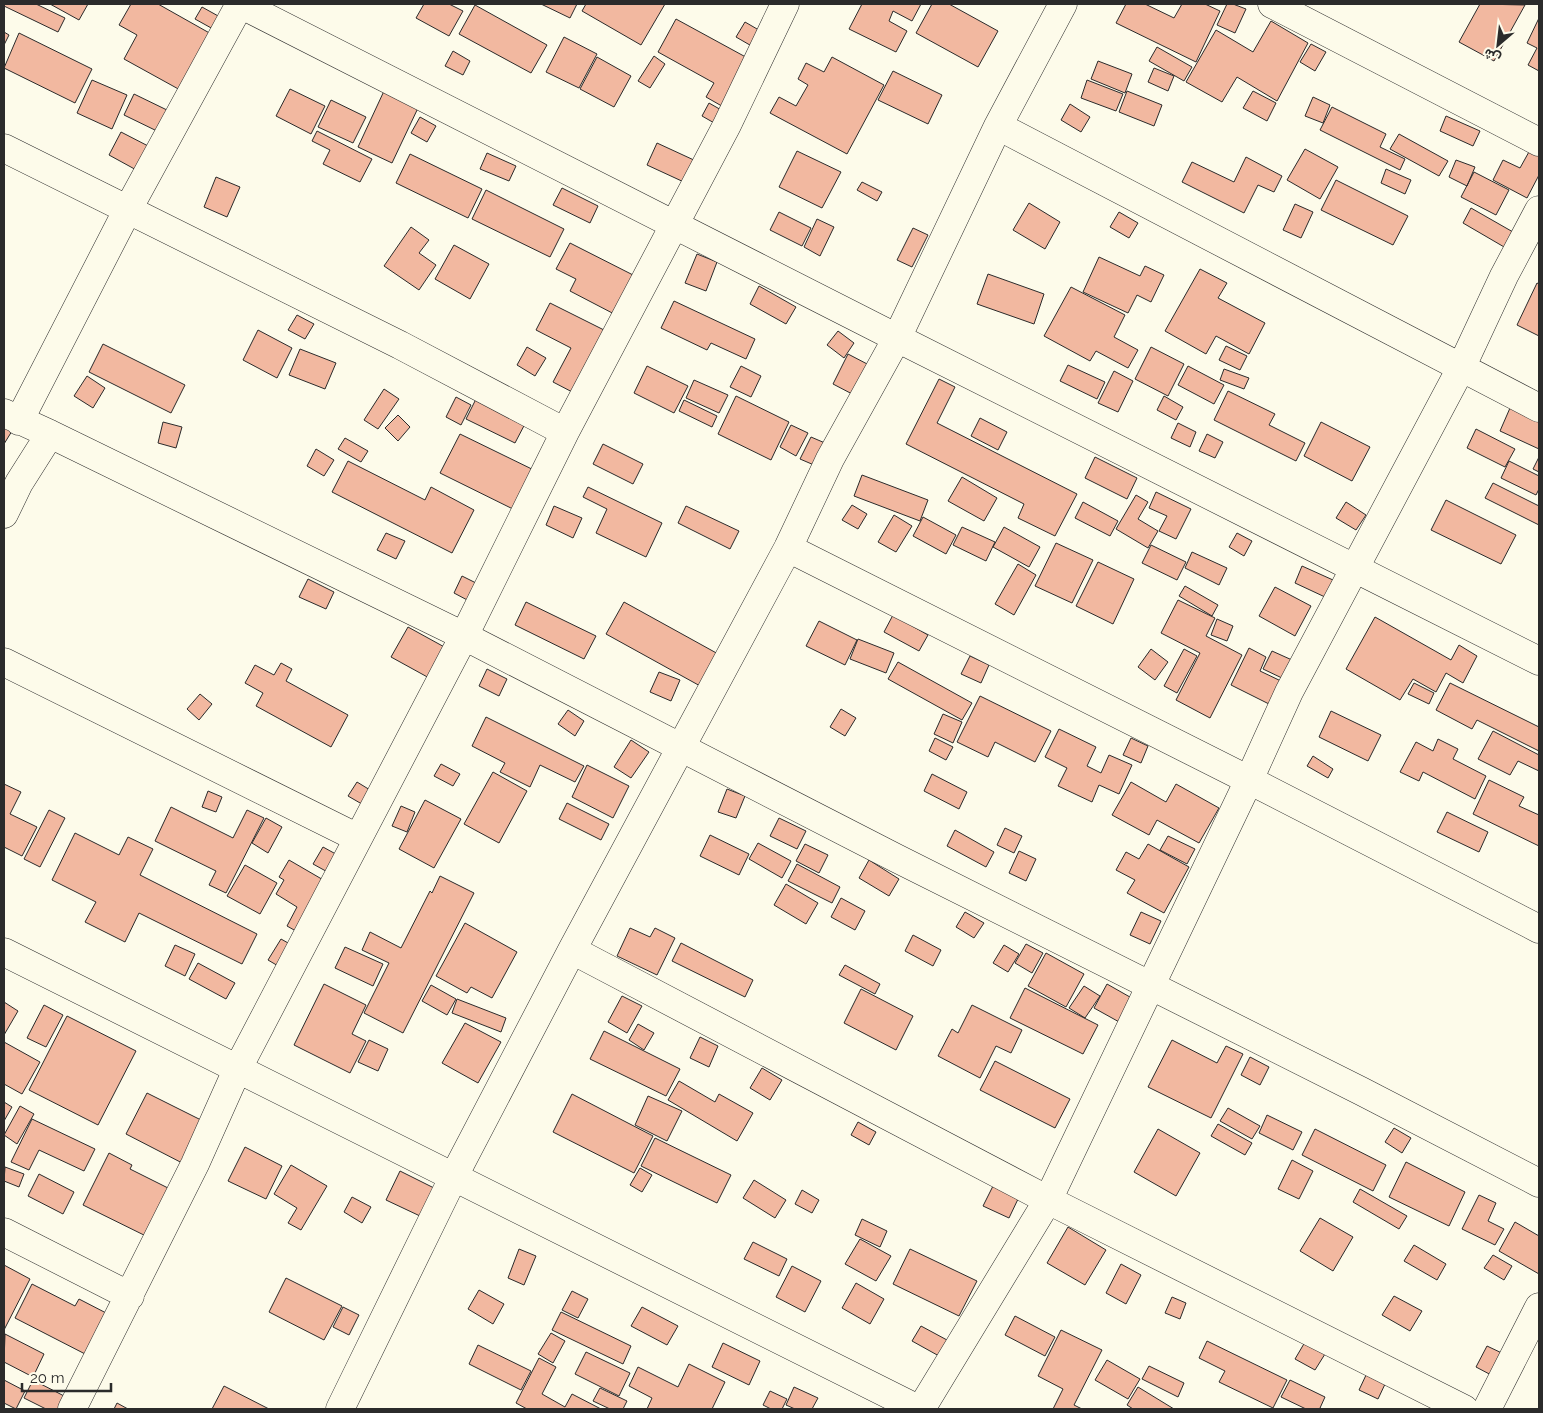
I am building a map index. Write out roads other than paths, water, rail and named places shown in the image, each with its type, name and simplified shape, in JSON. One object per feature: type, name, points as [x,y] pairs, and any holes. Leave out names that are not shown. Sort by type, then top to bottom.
[{"type":"street","points":[[1539,661],[897,338],[240,4],[12,417],[464,636],[1539,1183]]},
{"type":"street","points":[[72,1409],[196,1164],[237,1070],[464,636],[565,432],[727,125],[785,4]]},
{"type":"street","points":[[348,1407],[454,1176],[572,950],[788,548],[830,459],[897,338],[998,126],[1063,4]]},
{"type":"street","points":[[1272,4],[1539,142]]},
{"type":"street","points":[[998,126],[1539,408]]},
{"type":"street","points":[[4,148],[400,346],[565,432]]},
{"type":"street","points":[[4,952],[919,1409],[1048,1200],[1249,780],[1289,692],[1356,569],[1461,368],[1504,276],[1539,210]]},
{"type":"street","points":[[4,514],[19,483],[50,434]]},
{"type":"street","points":[[788,548],[1249,780],[1539,929]]},
{"type":"street","points":[[4,662],[358,838]]},
{"type":"street","points":[[572,950],[1048,1200],[1464,1409]]},
{"type":"street","points":[[4,1232],[130,1296]]},
{"type":"street","points":[[1487,1409],[1539,1307]]}]
